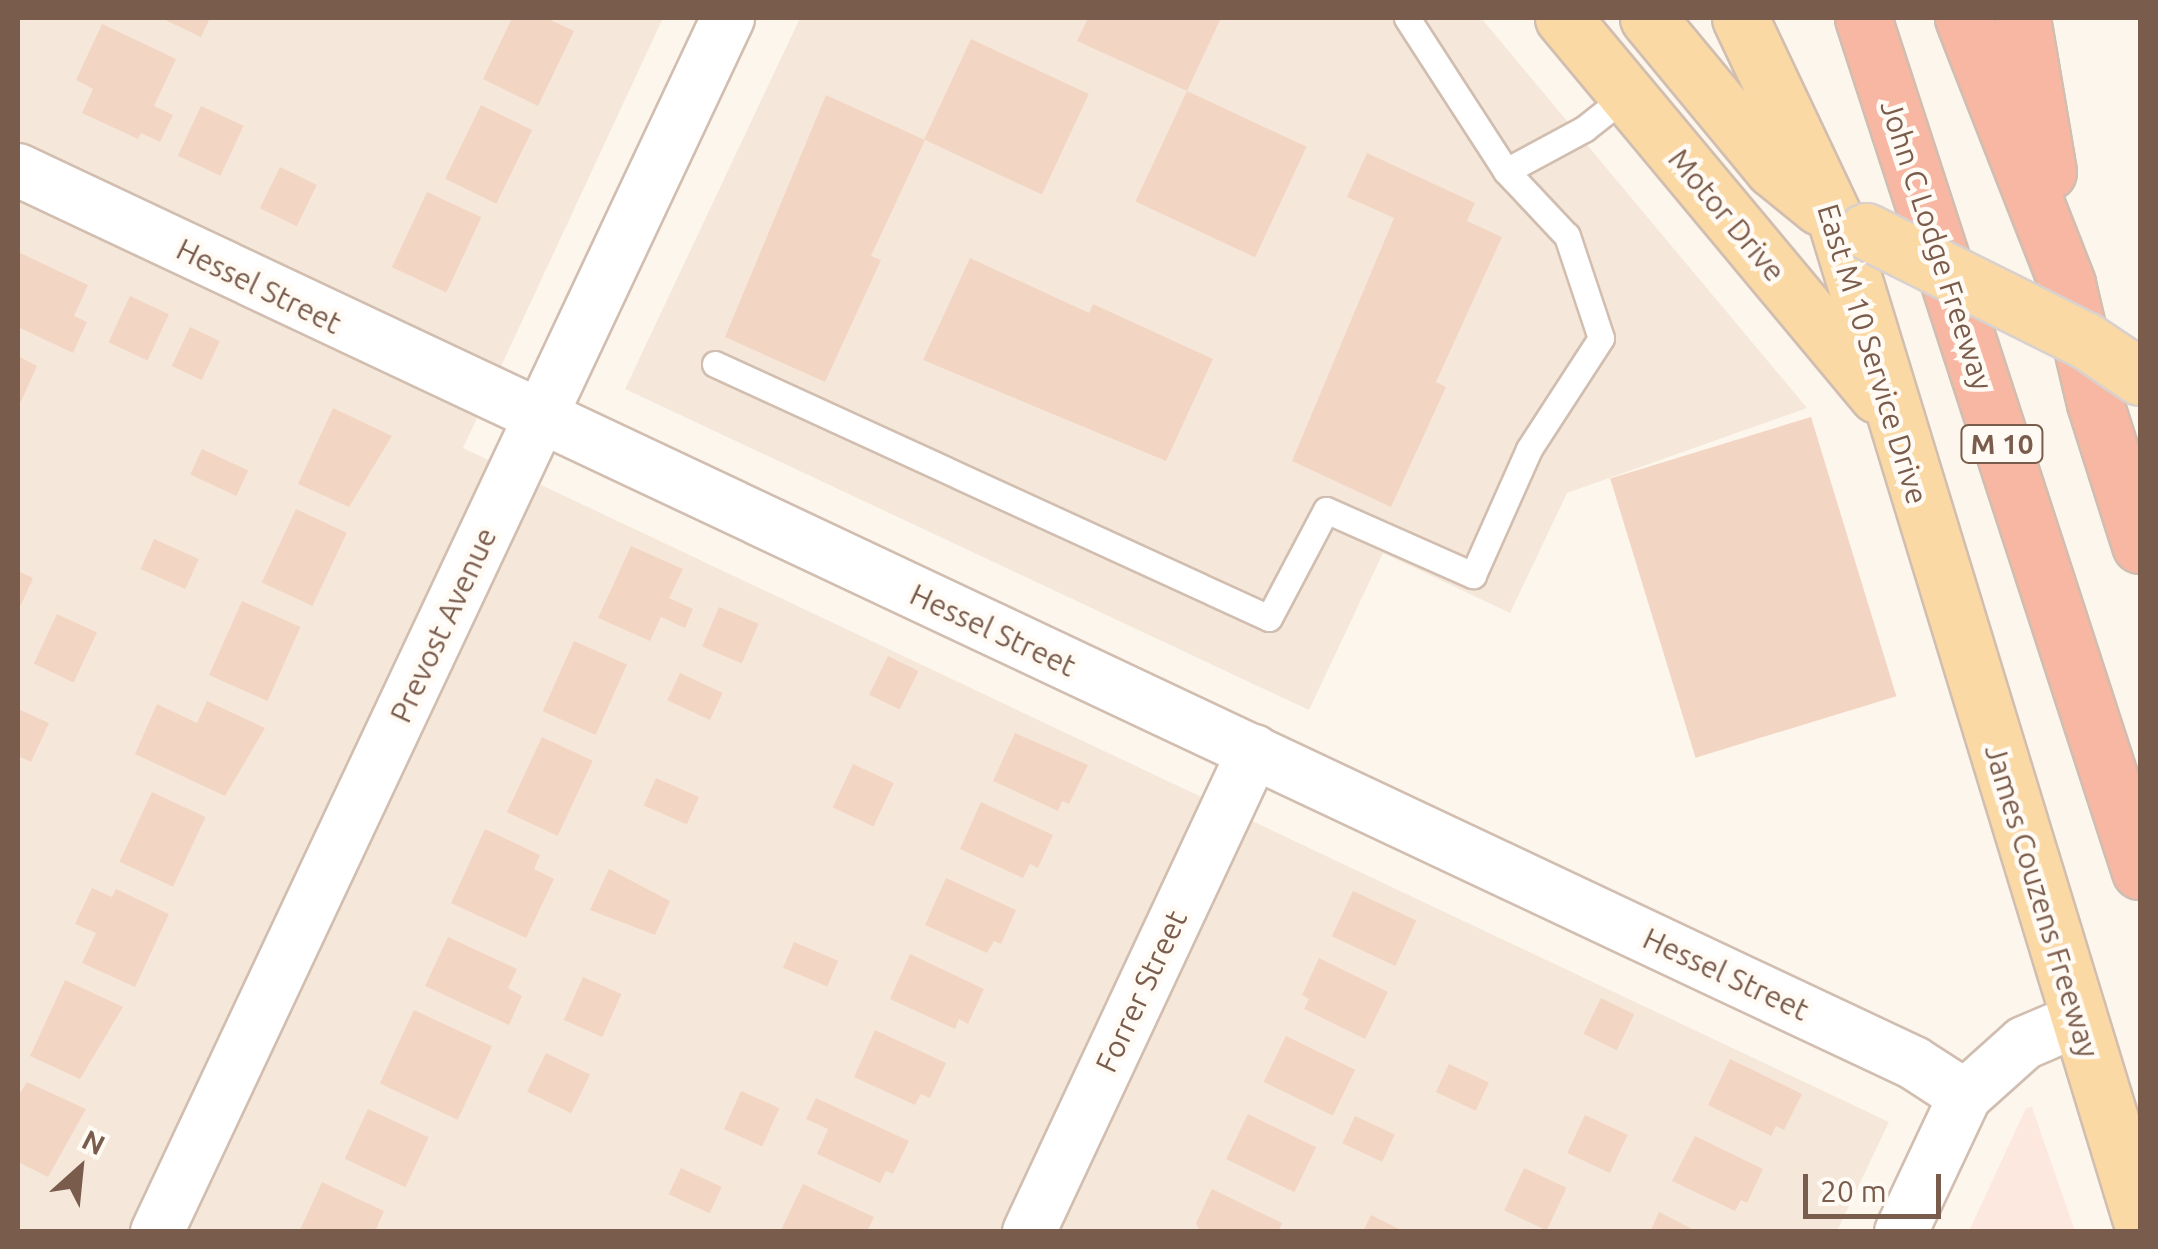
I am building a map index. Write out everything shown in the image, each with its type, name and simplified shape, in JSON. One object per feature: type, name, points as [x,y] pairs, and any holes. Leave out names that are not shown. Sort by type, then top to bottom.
[{"type":"highway","name":"John C Lodge Freeway","points":[[1863,18],[2140,871]]},
{"type":"highway","points":[[1962,18],[2067,284]]},
{"type":"highway","points":[[2022,18],[2067,284],[2095,403],[2140,545]]},
{"type":"main road","name":"Motor Drive","points":[[1563,18],[1892,413]]},
{"type":"main road","points":[[1648,18],[1774,169],[1851,226],[2086,340],[2140,377]]},
{"type":"main road","name":"East M 10 Service Drive","points":[[1740,18],[1851,226],[1892,413],[1945,586]]},
{"type":"main road","name":"James Couzens Freeway","points":[[1945,586],[2140,1217]]},
{"type":"street","name":"Prevost Avenue","points":[[157,1232],[728,18]]},
{"type":"street","name":"Hessel Street","points":[[18,170],[540,420],[1914,1063],[1965,1096]]},
{"type":"street","name":"Forrer Street","points":[[1028,1232],[1254,751]]},
{"type":"street","points":[[1901,1232],[1965,1096],[2024,1043],[2078,1020]]},
{"type":"lane","points":[[714,364],[1269,618],[1326,510],[1473,574],[1529,450],[1601,338],[1567,236],[1506,171],[1407,18]]},
{"type":"lane","points":[[1506,171],[1584,129],[1627,95]]},
{"type":"shaded area","points":[[18,18],[663,18],[463,448],[1889,1122],[1837,1231],[18,1231]]},
{"type":"shaded area","points":[[800,18],[1481,18],[1807,408],[1567,493],[1510,613],[1383,553],[1309,710],[625,389]]},
{"type":"shaded area","points":[[2032,1107],[2075,1231],[1969,1231],[2026,1108]]},
{"type":"building","points":[[161,18],[210,18],[201,37]]},
{"type":"building","points":[[512,18],[546,18],[574,31],[538,106],[483,79]]},
{"type":"building","points":[[1088,18],[1221,18],[1187,91],[1077,41]]},
{"type":"building","points":[[102,24],[176,59],[154,106],[173,115],[160,142],[141,133],[138,139],[82,113],[93,89],[76,80]]},
{"type":"building","points":[[971,39],[1089,94],[1042,195],[924,140]]},
{"type":"building","points":[[1187,91],[1307,147],[1255,257],[1135,202]]},
{"type":"building","points":[[826,95],[925,140],[871,256],[881,260],[825,382],[725,337]]},
{"type":"building","points":[[481,105],[532,130],[496,204],[445,179]]},
{"type":"building","points":[[201,106],[244,126],[220,176],[178,156]]},
{"type":"building","points":[[1367,153],[1475,203],[1467,221],[1502,237],[1436,382],[1446,387],[1391,507],[1292,461],[1394,218],[1347,197]]},
{"type":"building","points":[[280,167],[317,185],[297,226],[260,208]]},
{"type":"building","points":[[427,192],[481,217],[446,293],[392,267]]},
{"type":"building","points":[[18,252],[88,285],[74,316],[87,322],[73,353],[18,327]]},
{"type":"building","points":[[970,258],[1089,313],[1093,304],[1213,359],[1166,461],[923,360]]},
{"type":"building","points":[[130,296],[169,314],[147,360],[108,342]]},
{"type":"building","points":[[190,327],[220,341],[202,380],[172,366]]},
{"type":"building","points":[[18,356],[37,366],[18,408]]},
{"type":"building","points":[[333,408],[392,436],[349,507],[298,484]]},
{"type":"building","points":[[1811,417],[1896,696],[1696,758],[1610,478]]},
{"type":"building","points":[[202,449],[248,471],[236,496],[190,474]]},
{"type":"building","points":[[296,509],[347,533],[313,606],[262,582]]},
{"type":"building","points":[[154,539],[199,559],[185,589],[141,569]]},
{"type":"building","points":[[631,546],[683,569],[669,598],[693,609],[685,628],[661,617],[650,641],[598,618]]},
{"type":"building","points":[[18,571],[33,578],[21,605],[18,603]]},
{"type":"building","points":[[242,601],[300,627],[268,701],[209,675]]},
{"type":"building","points":[[719,607],[759,624],[742,663],[702,647]]},
{"type":"building","points":[[57,614],[97,633],[74,682],[34,664]]},
{"type":"building","points":[[574,641],[627,665],[596,735],[543,711]]},
{"type":"building","points":[[888,656],[919,671],[900,710],[869,695]]},
{"type":"building","points":[[680,673],[723,693],[710,720],[667,700]]},
{"type":"building","points":[[207,701],[265,728],[225,796],[135,754],[157,704],[197,723]]},
{"type":"building","points":[[18,709],[49,723],[31,762],[18,756]]},
{"type":"building","points":[[1015,733],[1088,765],[1069,804],[1062,801],[1058,811],[993,781]]},
{"type":"building","points":[[542,737],[593,761],[558,836],[507,812]]},
{"type":"building","points":[[853,764],[894,783],[873,827],[833,808]]},
{"type":"building","points":[[656,778],[699,797],[687,825],[644,805]]},
{"type":"building","points":[[152,792],[205,817],[173,887],[119,862]]},
{"type":"building","points":[[981,802],[1053,835],[1038,868],[1030,864],[1023,878],[960,849]]},
{"type":"building","points":[[485,829],[540,855],[534,869],[554,879],[526,938],[451,903]]},
{"type":"building","points":[[609,869],[670,901],[655,935],[590,910]]},
{"type":"building","points":[[946,878],[1016,910],[1001,944],[994,941],[987,953],[925,925]]},
{"type":"building","points":[[92,888],[112,897],[116,889],[169,914],[135,987],[82,963],[96,933],[75,924]]},
{"type":"building","points":[[1353,891],[1416,921],[1395,966],[1332,936]]},
{"type":"building","points":[[448,937],[517,969],[508,988],[522,996],[509,1025],[425,986]]},
{"type":"building","points":[[794,942],[838,961],[827,987],[783,968]]},
{"type":"building","points":[[910,954],[984,989],[968,1024],[959,1019],[955,1029],[890,999]]},
{"type":"building","points":[[1319,958],[1388,992],[1365,1039],[1304,1009],[1309,999],[1302,995]]},
{"type":"building","points":[[583,977],[621,994],[602,1037],[564,1020]]},
{"type":"building","points":[[65,980],[123,1007],[80,1079],[30,1056]]},
{"type":"building","points":[[1601,998],[1634,1014],[1617,1050],[1583,1034]]},
{"type":"building","points":[[414,1010],[492,1046],[458,1120],[380,1083]]},
{"type":"building","points":[[875,1030],[946,1063],[930,1098],[921,1094],[915,1105],[854,1077]]},
{"type":"building","points":[[1286,1036],[1355,1070],[1333,1116],[1264,1082]]},
{"type":"building","points":[[546,1053],[590,1074],[571,1113],[527,1092]]},
{"type":"building","points":[[1730,1059],[1802,1094],[1784,1130],[1776,1126],[1771,1136],[1708,1105]]},
{"type":"building","points":[[1449,1064],[1489,1083],[1476,1111],[1436,1092]]},
{"type":"building","points":[[27,1082],[86,1109],[48,1177],[18,1162],[18,1096]]},
{"type":"building","points":[[741,1091],[779,1108],[762,1146],[724,1129]]},
{"type":"building","points":[[816,1098],[909,1141],[893,1174],[886,1171],[880,1183],[817,1154],[828,1129],[806,1119]]},
{"type":"building","points":[[368,1109],[429,1137],[405,1187],[345,1159]]},
{"type":"building","points":[[1248,1114],[1316,1147],[1294,1192],[1226,1159]]},
{"type":"building","points":[[1585,1115],[1628,1135],[1610,1173],[1567,1153]]},
{"type":"building","points":[[1355,1116],[1395,1135],[1382,1162],[1342,1143]]},
{"type":"building","points":[[1695,1136],[1763,1169],[1747,1203],[1741,1200],[1735,1211],[1672,1181]]},
{"type":"building","points":[[681,1168],[722,1187],[710,1213],[669,1194]]},
{"type":"building","points":[[1524,1168],[1567,1188],[1547,1230],[1504,1211]]},
{"type":"building","points":[[322,1182],[384,1211],[375,1232],[300,1230]]},
{"type":"building","points":[[803,1184],[874,1217],[867,1232],[781,1230]]},
{"type":"building","points":[[1212,1189],[1282,1223],[1278,1232],[1200,1232],[1196,1223]]},
{"type":"building","points":[[1659,1212],[1698,1232],[1650,1232]]},
{"type":"building","points":[[1371,1215],[1405,1232],[1363,1232]]}]
